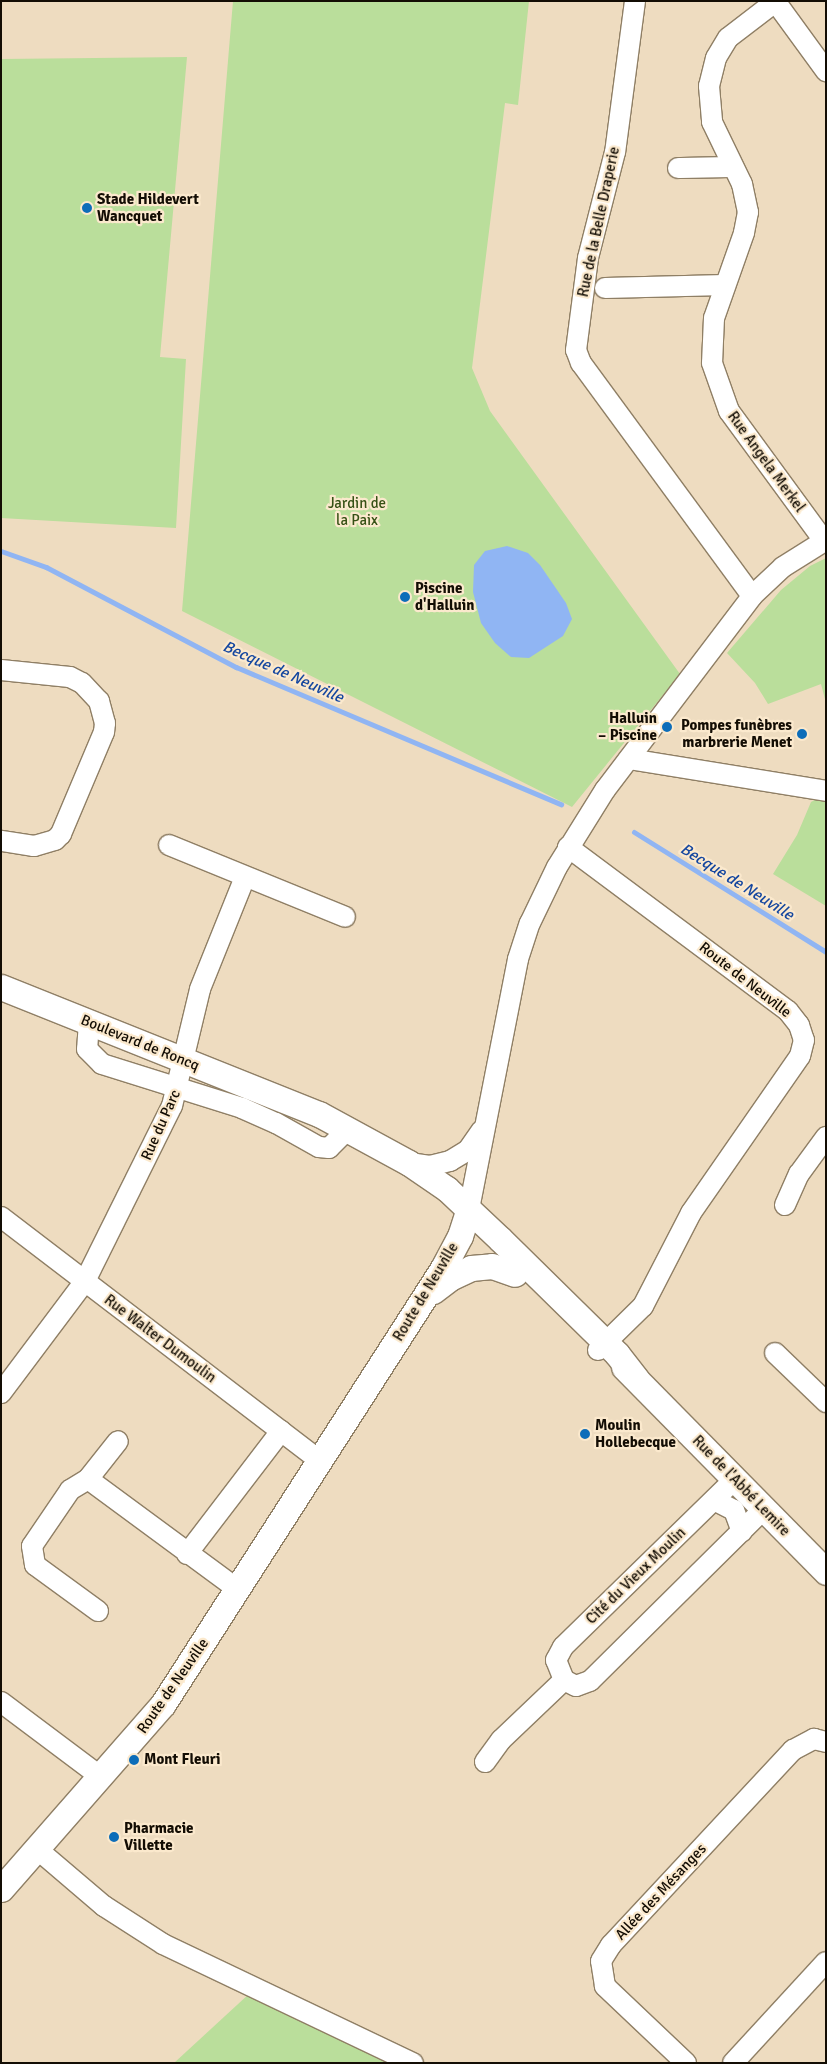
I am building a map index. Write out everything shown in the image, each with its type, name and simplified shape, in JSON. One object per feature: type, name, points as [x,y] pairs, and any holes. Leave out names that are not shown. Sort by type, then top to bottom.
[{"type":"main road","name":"Boulevard de Roncq","points":[[1,987],[319,1114],[409,1162],[467,1217]]},
{"type":"main road","name":"Boulevard de Roncq","points":[[279,1099],[342,1135],[467,1217]]},
{"type":"main road","name":"Rue de l'Abbé Lemire","points":[[467,1217],[515,1274],[582,1340],[602,1346]]},
{"type":"main road","name":"Rue de l'Abbé Lemire","points":[[467,1217],[636,1378],[826,1572]]},
{"type":"main road","name":"Route de Neuville","points":[[1,1889],[163,1704],[415,1312],[453,1250],[467,1217]]},
{"type":"main road","points":[[415,1312],[439,1286],[471,1268],[492,1266],[515,1274]]},
{"type":"street","name":"Rue de la Belle Draperie","points":[[635,1],[615,152],[588,258],[576,350],[581,363],[752,596]]},
{"type":"street","points":[[775,1],[826,71]]},
{"type":"street","name":"Rue Angela Merkel","points":[[775,1],[728,38],[716,58],[711,77],[710,114],[746,197],[748,220],[714,318],[712,363],[720,392],[735,421],[825,540]]},
{"type":"street","points":[[678,168],[733,167]]},
{"type":"street","points":[[605,288],[725,285]]},
{"type":"street","name":"Route de Neuville","points":[[467,1217],[518,959],[533,916],[568,847],[629,759],[752,596],[783,567],[825,540]]},
{"type":"street","points":[[1,670],[70,677],[82,683],[99,701],[105,723],[104,732],[61,834],[54,840],[34,846],[1,841]]},
{"type":"street","points":[[629,759],[826,791]]},
{"type":"street","points":[[169,845],[345,917]]},
{"type":"street","name":"Route de Neuville","points":[[568,847],[788,1011],[799,1024],[804,1040],[800,1056],[691,1213],[643,1306],[602,1346]]},
{"type":"street","name":"Rue du Parc","points":[[1,1393],[85,1282],[178,1090],[200,989],[245,876]]},
{"type":"street","points":[[89,1022],[87,1049],[97,1062],[178,1090],[242,1108],[319,1147],[329,1148],[342,1135]]},
{"type":"street","points":[[409,1162],[430,1166],[459,1157],[474,1143],[487,1118]]},
{"type":"street","points":[[785,1205],[799,1174],[826,1137]]},
{"type":"street","name":"Rue Walter Dumoulin","points":[[1,1217],[320,1461]]},
{"type":"street","points":[[775,1353],[822,1390]]},
{"type":"street","points":[[187,1554],[281,1432]]},
{"type":"street","points":[[98,1611],[42,1570],[32,1554],[34,1540],[70,1490],[88,1479],[118,1441]]},
{"type":"street","points":[[88,1479],[187,1554],[237,1589]]},
{"type":"street","name":"Cité du Vieux Moulin","points":[[564,1680],[556,1660],[564,1648],[735,1479]]},
{"type":"street","points":[[714,1500],[734,1510],[742,1532]]},
{"type":"street","points":[[484,1762],[501,1740],[564,1680],[576,1686],[590,1681],[764,1509]]},
{"type":"street","points":[[1,1702],[101,1777]]},
{"type":"street","name":"Allée des Mésanges","points":[[686,2063],[605,1986],[601,1962],[611,1945],[793,1750],[814,1739],[826,1742]]},
{"type":"street","points":[[37,1849],[104,1906],[163,1944],[413,2063]]},
{"type":"street","points":[[733,2063],[826,1962]]},
{"type":"green space","name":"Jardin de la Paix","points":[[233,1],[529,1],[518,105],[505,103],[472,368],[490,411],[680,674],[572,807],[182,611]]},
{"type":"green space","name":"Stade Hildevert Wancquet","points":[[187,57],[160,357],[186,359],[176,528],[1,518],[1,59]]},
{"type":"green space","points":[[826,558],[826,703],[821,684],[768,704],[755,683],[727,653],[781,590],[810,566]]},
{"type":"green space","points":[[826,794],[826,906],[773,874],[797,835],[811,802]]},
{"type":"green space","points":[[250,1993],[397,2063],[174,2063]]},
{"type":"water","points":[[507,546],[528,553],[540,565],[566,603],[572,619],[563,636],[529,658],[511,657],[495,643],[481,623],[473,592],[474,565],[485,551]]},
{"type":"waterway","name":"Becque de Neuville","points":[[1,551],[46,567],[236,667],[561,804]]},
{"type":"waterway","name":"Becque de Neuville","points":[[634,832],[826,952]]},
{"type":"place","name":"Stade Hildevert Wancquet","points":[[87,208]]},
{"type":"place","name":"Piscine d'Halluin","points":[[405,597]]},
{"type":"place","name":"Halluin – Piscine","points":[[667,727]]},
{"type":"place","name":"Pompes funèbres marbrerie Menet","points":[[802,734]]},
{"type":"place","name":"Moulin Hollebecque","points":[[585,1434]]},
{"type":"place","name":"Mont Fleuri","points":[[134,1760]]},
{"type":"place","name":"Pharmacie Villette","points":[[114,1837]]}]
